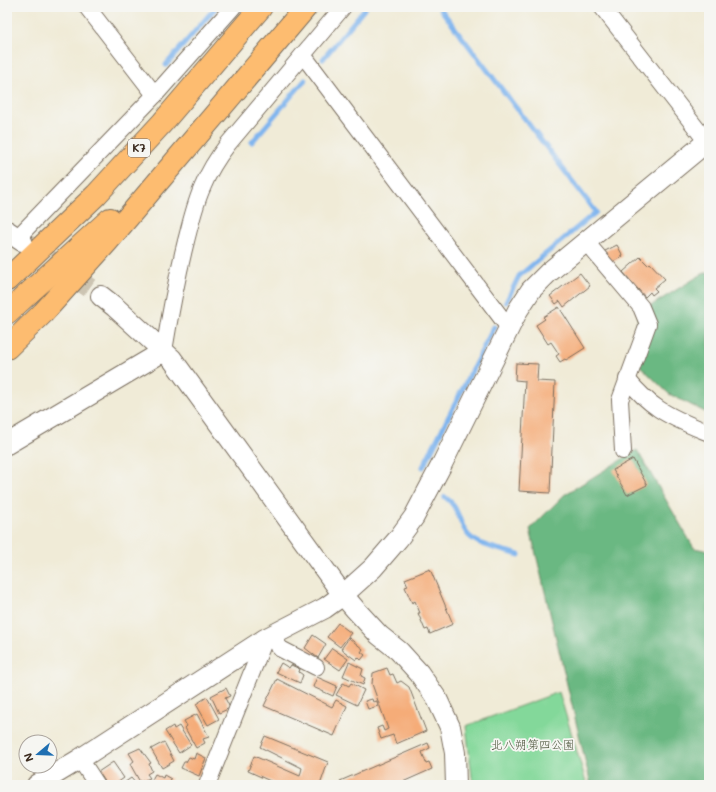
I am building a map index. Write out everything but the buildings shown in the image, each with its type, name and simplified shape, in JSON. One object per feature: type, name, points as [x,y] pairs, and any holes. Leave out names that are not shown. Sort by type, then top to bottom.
[{"type":"highway","name":"K7","points":[[7,280],[96,195],[163,122],[262,7]]},
{"type":"highway","name":"K7","points":[[7,313],[190,144],[306,7]]},
{"type":"highway","points":[[7,348],[43,313],[107,242],[190,144]]},
{"type":"street","points":[[88,7],[155,95]]},
{"type":"street","points":[[15,236],[155,95],[233,7]]},
{"type":"street","points":[[164,351],[182,254],[195,204],[203,184],[228,144],[344,7]]},
{"type":"street","points":[[37,785],[80,759],[267,638],[325,608],[373,568],[398,539],[414,517],[442,464],[518,310],[531,290],[548,273],[708,141],[602,7]]},
{"type":"street","points":[[303,55],[509,328]]},
{"type":"street","points":[[586,242],[641,307],[648,324],[620,400],[623,451]]},
{"type":"street","points":[[101,296],[172,359],[343,594],[379,635],[399,651],[419,673],[437,699],[450,727],[455,753],[456,785]]},
{"type":"street","points":[[7,444],[164,351]]},
{"type":"street","points":[[627,379],[637,391],[658,408],[672,417],[709,433]]},
{"type":"street","points":[[267,638],[281,649],[316,667]]},
{"type":"street","points":[[207,785],[267,638]]},
{"type":"street","points":[[80,759],[97,785]]},
{"type":"green space","points":[[709,272],[709,414],[669,394],[631,357],[639,313],[702,274]]},
{"type":"green space","points":[[637,450],[694,548],[709,551],[709,785],[591,785],[530,529],[564,495]]},
{"type":"green space","name":"北八朔第四公園","points":[[559,692],[587,785],[473,785],[466,726]]},
{"type":"waterway","points":[[166,65],[216,7]]},
{"type":"waterway","points":[[323,59],[366,7]]},
{"type":"waterway","points":[[439,7],[596,212],[519,276],[506,302]]},
{"type":"waterway","points":[[252,142],[305,80]]},
{"type":"waterway","points":[[423,467],[494,327]]},
{"type":"waterway","points":[[445,497],[453,504],[463,527],[470,537],[482,544],[519,555]]},
{"type":"tunnel","points":[[24,242],[101,296]]}]
